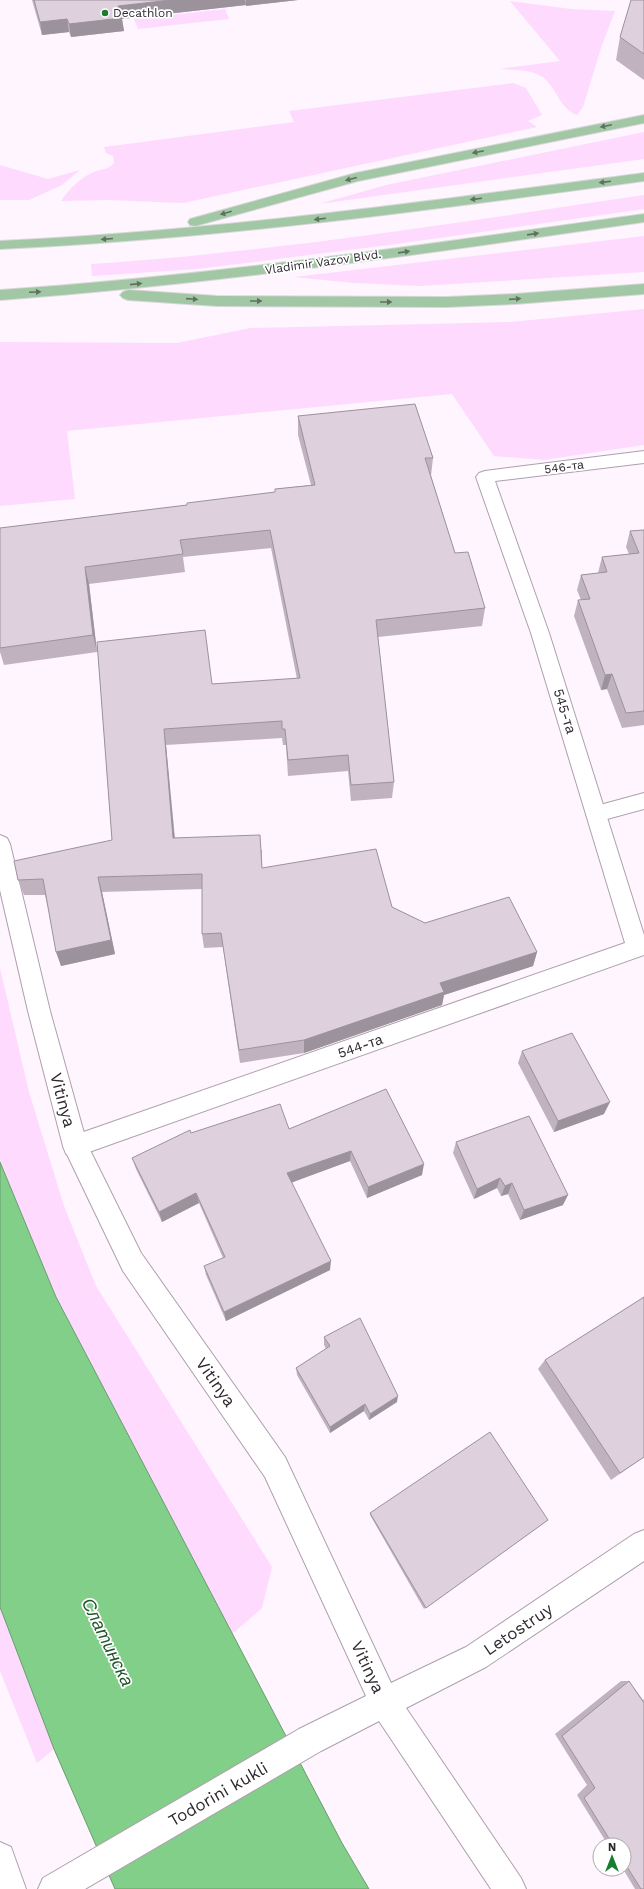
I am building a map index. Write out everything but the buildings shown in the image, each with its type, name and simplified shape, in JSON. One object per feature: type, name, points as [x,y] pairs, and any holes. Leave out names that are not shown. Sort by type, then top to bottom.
[{"type":"main road","points":[[146,236],[356,177],[644,119]]},
{"type":"main road","points":[[0,245],[60,243],[276,225],[644,177]]},
{"type":"main road","name":"Vladimir Vazov Blvd.","points":[[0,294],[69,290],[279,269],[644,218]]},
{"type":"main road","points":[[69,290],[216,301],[447,302],[515,299],[644,289]]},
{"type":"street","name":"546-та","points":[[485,477],[644,457]]},
{"type":"street","name":"545-та","points":[[485,477],[540,633],[596,814],[641,947]]},
{"type":"street","points":[[596,814],[644,801]]},
{"type":"street","name":"Vitinya","points":[[0,844],[40,1011],[75,1146],[132,1262],[275,1467],[385,1703],[510,1889]]},
{"type":"street","points":[[0,874],[12,896]]},
{"type":"street","name":"544-та","points":[[75,1146],[641,947]]},
{"type":"street","name":"Letostruy","points":[[385,1703],[476,1657],[644,1544]]},
{"type":"street","name":"Todorini kukli","points":[[66,1882],[310,1740],[385,1703]]},
{"type":"street","points":[[0,1858],[10,1889]]},
{"type":"shaded area","points":[[510,1],[571,9],[615,11],[601,48],[583,107],[577,115],[566,108],[544,78],[539,75],[523,70],[499,69],[560,61]]},
{"type":"shaded area","points":[[225,9],[229,19],[138,29],[134,19]]},
{"type":"shaded area","points":[[513,83],[526,88],[542,115],[528,121],[537,127],[183,203],[108,200],[61,201],[67,192],[80,180],[89,174],[111,166],[114,163],[113,156],[106,153],[104,147],[294,122],[289,111]]},
{"type":"shaded area","points":[[644,132],[644,159],[319,204],[386,185]]},
{"type":"shaded area","points":[[0,165],[48,179],[80,170],[62,185],[29,200],[0,200]]},
{"type":"shaded area","points":[[644,195],[644,209],[389,245],[197,269],[92,276],[91,264],[161,259],[299,244],[437,226]]},
{"type":"shaded area","points":[[644,236],[644,272],[420,286],[354,283],[294,277]]},
{"type":"shaded area","points":[[644,309],[644,445],[544,460],[494,456],[452,394],[67,431],[75,499],[0,506],[0,342],[177,343],[250,328],[511,322]]},
{"type":"shaded area","points":[[0,968],[29,1092],[64,1206],[96,1286],[272,1567],[262,1608],[232,1634],[56,1297],[0,1162]]},
{"type":"shaded area","points":[[0,1607],[54,1749],[37,1763],[0,1671]]},
{"type":"water","name":"Слатинска","points":[[0,1162],[56,1297],[342,1843],[369,1889],[115,1889],[54,1749],[0,1607]]},
{"type":"place","name":"Decathlon","points":[[105,13]]}]
